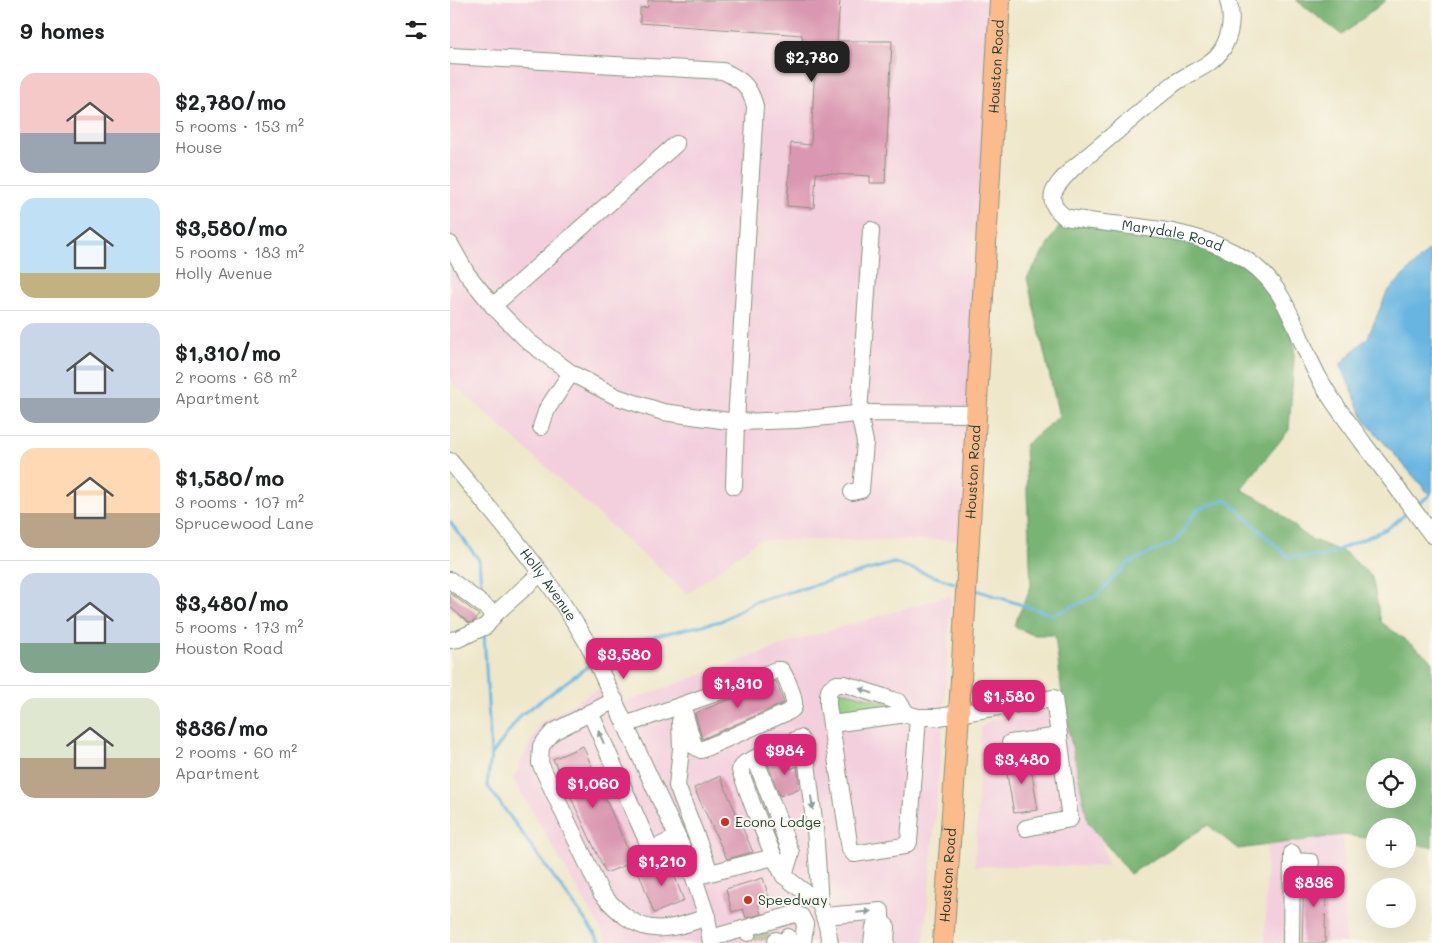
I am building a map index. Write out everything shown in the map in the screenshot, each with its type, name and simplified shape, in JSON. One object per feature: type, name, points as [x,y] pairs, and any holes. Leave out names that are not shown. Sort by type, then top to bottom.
[{"type":"main road","name":"Houston Road","points":[[943,943],[959,714],[1000,0]]},
{"type":"street","name":"Marydale Road","points":[[1228,0],[1230,28],[1222,48],[1214,58],[1206,66],[1173,84],[1072,169],[1057,185],[1052,195],[1053,203],[1058,212],[1065,217],[1188,234],[1218,245],[1251,262],[1266,276],[1285,302],[1313,367],[1330,397],[1432,535]]},
{"type":"street","points":[[450,56],[722,71],[738,78],[750,90],[755,106],[736,422],[734,486]]},
{"type":"street","points":[[493,306],[676,144]]},
{"type":"street","points":[[852,492],[861,490],[865,442],[859,414],[871,230]]},
{"type":"street","points":[[450,244],[467,274],[493,306],[529,342],[571,373],[617,396],[663,412],[736,422],[797,420],[859,414],[976,414]]},
{"type":"street","points":[[541,427],[547,409],[571,373]]},
{"type":"street","name":"Holly Avenue","points":[[450,461],[540,573],[581,631],[678,837],[703,875],[711,941]]},
{"type":"street","points":[[450,640],[458,639],[486,626],[494,614],[540,573]]},
{"type":"street","points":[[450,580],[494,614]]},
{"type":"street","points":[[625,725],[776,670],[781,670],[785,674],[794,703],[790,711],[701,750],[694,746],[682,705]]},
{"type":"street","points":[[837,684],[845,684],[899,702],[912,716],[910,840],[906,845],[856,854],[851,852],[845,824],[831,724],[828,695],[830,688],[837,684]]},
{"type":"street","points":[[831,724],[912,716],[939,718],[1054,698],[1070,819],[1026,828]]},
{"type":"street","points":[[615,700],[553,732],[541,746],[540,763],[602,894],[614,908],[634,923],[657,930],[678,927],[707,917]]},
{"type":"street","points":[[682,705],[680,716],[681,748],[677,786],[703,875],[774,857]]},
{"type":"street","points":[[590,712],[651,850],[678,837]]},
{"type":"street","points":[[1010,743],[1059,736]]},
{"type":"street","points":[[830,943],[822,910],[815,828],[805,748],[800,738],[745,763],[740,770],[753,806],[784,876],[822,910],[881,911],[879,943]]},
{"type":"street","points":[[755,758],[791,853],[784,876]]},
{"type":"street","points":[[1291,943],[1292,857],[1311,862]]},
{"type":"street","points":[[872,943],[874,927],[881,921]]},
{"type":"street","points":[[881,921],[887,927],[886,943]]},
{"type":"street","points":[[711,941],[738,934],[783,936]]},
{"type":"shaded area","points":[[450,0],[1000,0],[969,540],[758,540],[687,594],[450,381]]},
{"type":"shaded area","points":[[951,595],[942,740],[924,943],[609,943],[513,779],[540,723],[616,679],[626,702],[797,640]]},
{"type":"shaded area","points":[[1066,708],[1108,866],[975,866],[981,728],[991,720]]},
{"type":"shaded area","points":[[1267,823],[1343,835],[1345,943],[1265,943]]},
{"type":"green space","points":[[1296,0],[1386,0],[1342,35]]},
{"type":"green space","points":[[1065,217],[1235,253],[1294,320],[1294,358],[1289,430],[1241,489],[1269,504],[1308,538],[1346,553],[1372,577],[1381,622],[1432,660],[1432,847],[1416,845],[1416,818],[1366,818],[1366,838],[1343,835],[1238,849],[1208,825],[1130,874],[1088,822],[1063,703],[1055,635],[1033,635],[1014,626],[1031,586],[1025,445],[1059,416],[1027,278]]},
{"type":"green space","points":[[839,690],[895,705],[844,713],[836,709],[833,698]]},
{"type":"water","points":[[1432,250],[1432,492],[1430,495],[1365,421],[1340,364],[1368,337],[1387,292],[1427,252]]},
{"type":"building","points":[[648,0],[840,0],[837,41],[892,41],[885,183],[870,183],[870,176],[816,173],[814,208],[787,206],[791,143],[811,145],[816,43],[803,43],[802,35],[640,23],[640,8],[648,7]]},
{"type":"building","points":[[450,593],[479,615],[474,621],[469,623],[450,607]]},
{"type":"building","points":[[776,681],[784,703],[702,739],[695,713]]},
{"type":"building","points":[[583,746],[633,862],[606,873],[553,759]]},
{"type":"building","points":[[1023,751],[1024,762],[1030,762],[1038,810],[1014,813],[1007,774],[1012,771],[1014,762],[1012,753]]},
{"type":"building","points":[[785,756],[791,769],[797,766],[800,788],[780,796],[768,764]]},
{"type":"building","name":"Econo Lodge","points":[[720,776],[753,852],[727,859],[694,788]]},
{"type":"building","points":[[669,861],[684,901],[654,913],[639,873]]},
{"type":"building","points":[[1304,872],[1326,872],[1325,943],[1302,943]]},
{"type":"building","points":[[763,878],[770,901],[758,905],[761,914],[746,918],[743,909],[732,912],[726,889]]},
{"type":"waterway","points":[[1417,505],[1430,495]]},
{"type":"waterway","points":[[973,589],[1053,615],[1096,596],[1128,563],[1176,541],[1197,510],[1226,499],[1288,557],[1324,556],[1387,529],[1408,512]]},
{"type":"waterway","points":[[450,522],[479,560],[482,596]]},
{"type":"waterway","points":[[600,658],[619,644],[721,621],[754,602],[894,563],[960,585]]},
{"type":"waterway","points":[[484,633],[491,756],[487,785],[601,942]]},
{"type":"waterway","points":[[491,756],[521,715],[591,664]]},
{"type":"tunnel","points":[[760,923],[765,943]]},
{"type":"place","name":"Econo Lodge","points":[[725,822]]},
{"type":"place","name":"Speedway","points":[[748,900]]}]
